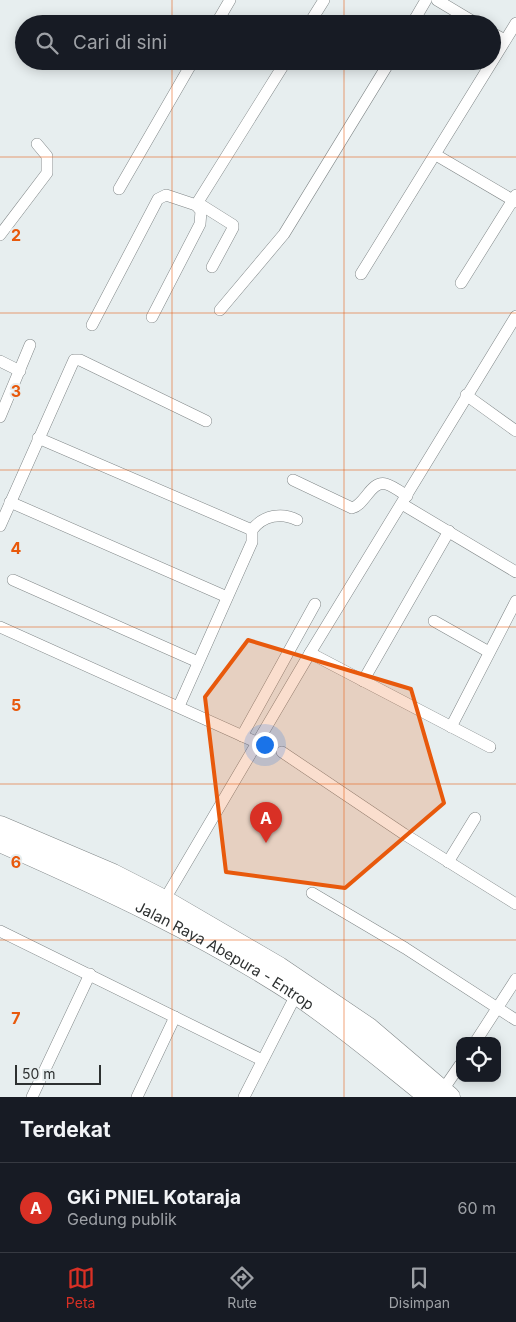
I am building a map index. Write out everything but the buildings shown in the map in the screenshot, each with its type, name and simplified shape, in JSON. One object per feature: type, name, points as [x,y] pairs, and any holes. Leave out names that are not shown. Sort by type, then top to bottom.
[{"type":"highway","points":[[1,837],[113,874],[160,907],[369,1028],[440,1095]]},
{"type":"street","points":[[221,15],[230,0]]},
{"type":"street","points":[[315,15],[324,0]]},
{"type":"street","points":[[417,15],[426,0]]},
{"type":"street","points":[[437,0],[462,15]]},
{"type":"street","points":[[501,47],[516,22]]},
{"type":"street","points":[[501,38],[505,40]]},
{"type":"street","points":[[119,189],[188,70]]},
{"type":"street","points":[[197,204],[280,70]]},
{"type":"street","points":[[220,310],[284,234],[384,70]]},
{"type":"street","points":[[362,274],[487,70]]},
{"type":"street","points":[[0,235],[46,173],[47,156],[37,144]]},
{"type":"street","points":[[436,155],[515,199],[461,283]]},
{"type":"street","points":[[92,325],[158,199],[166,195],[197,204],[233,224],[234,228],[212,267]]},
{"type":"street","points":[[152,317],[200,224],[201,211],[197,204]]},
{"type":"street","points":[[160,907],[310,653],[516,316]]},
{"type":"street","points":[[0,417],[3,404],[20,371],[30,345]]},
{"type":"street","points":[[0,526],[72,362],[77,359],[206,420]]},
{"type":"street","points":[[0,361],[20,371]]},
{"type":"street","points":[[466,395],[516,431]]},
{"type":"street","points":[[38,438],[252,530]]},
{"type":"street","points":[[293,480],[352,508],[362,503],[379,484],[386,484],[449,532],[516,572]]},
{"type":"street","points":[[10,502],[227,597]]},
{"type":"street","points":[[179,706],[252,542],[252,530],[261,521],[274,516],[286,514],[298,520]]},
{"type":"street","points":[[363,681],[449,532]]},
{"type":"street","points":[[12,580],[198,662]]},
{"type":"street","points":[[451,727],[516,602]]},
{"type":"street","points":[[242,736],[315,604]]},
{"type":"street","points":[[434,621],[489,652]]},
{"type":"street","points":[[0,627],[258,743]]},
{"type":"street","points":[[310,653],[490,747]]},
{"type":"street","points":[[282,752],[448,862],[516,904]]},
{"type":"street","points":[[448,862],[475,818]]},
{"type":"street","points":[[312,893],[405,948],[516,1020]]},
{"type":"street","points":[[1,933],[90,974],[262,1060]]},
{"type":"street","points":[[32,1097],[90,974]]},
{"type":"street","points":[[479,1037],[516,979]]},
{"type":"street","points":[[244,1097],[299,989]]},
{"type":"street","points":[[137,1097],[175,1017]]},
{"type":"street","points":[[440,1095],[456,1071]]},
{"type":"highlighted area","points":[[248,640],[411,689],[444,803],[345,888],[226,872],[205,697]]},
{"type":"place","name":"GKi PNIEL Kotaraja","points":[[266,843]]}]
